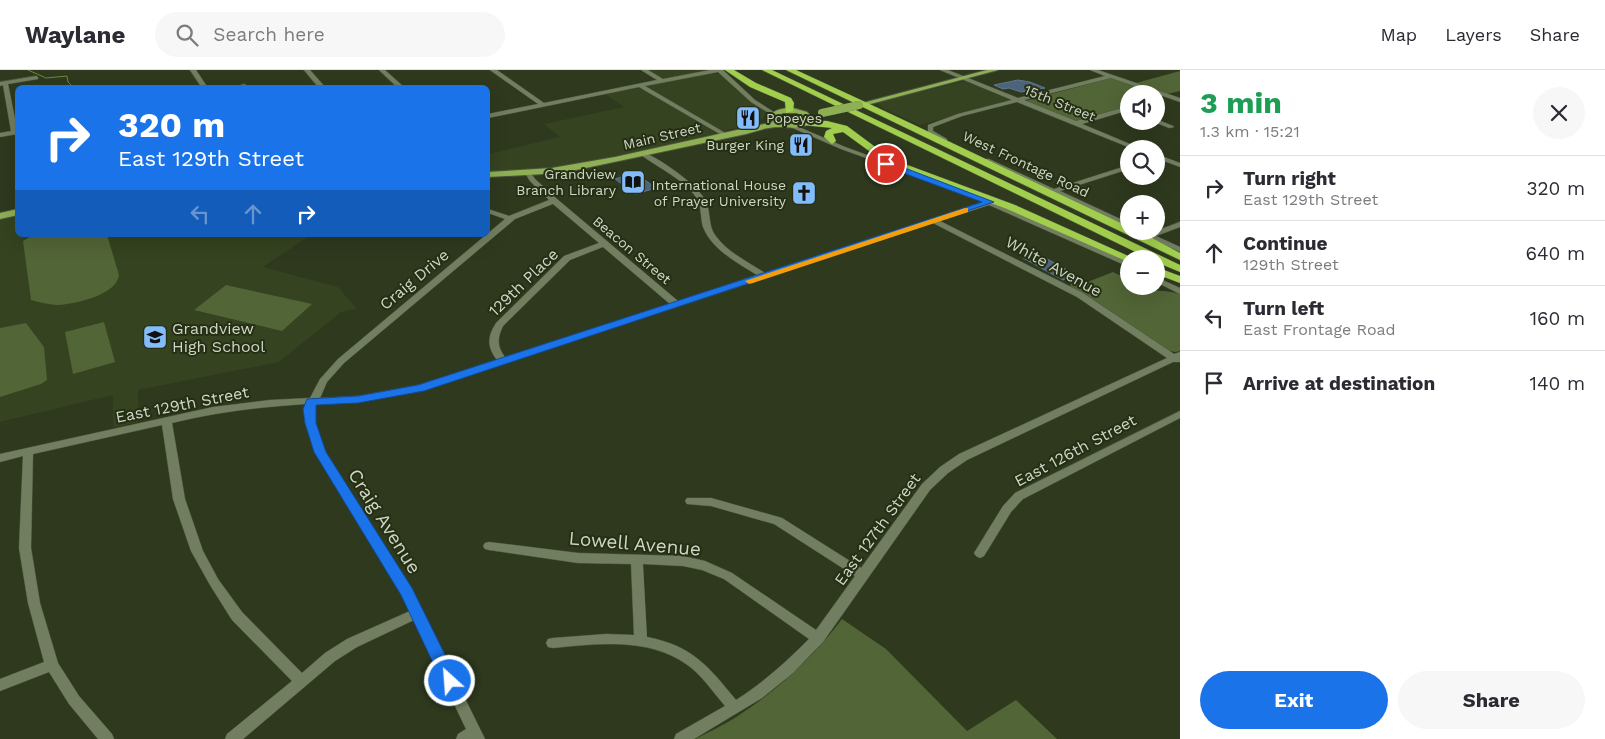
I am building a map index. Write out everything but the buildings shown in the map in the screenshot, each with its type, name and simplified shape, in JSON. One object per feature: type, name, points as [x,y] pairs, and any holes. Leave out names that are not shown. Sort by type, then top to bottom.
[{"type":"highway","points":[[729,70],[748,83],[790,102],[787,111]]},
{"type":"highway","points":[[755,70],[1123,250]]},
{"type":"highway","points":[[766,70],[1180,269]]},
{"type":"highway","points":[[790,70],[882,111],[930,137],[1120,227]]},
{"type":"highway","points":[[757,99],[768,99],[774,94]]},
{"type":"highway","points":[[858,101],[881,98]]},
{"type":"highway","points":[[881,98],[876,104],[882,111]]},
{"type":"highway","points":[[807,122],[827,124],[846,129],[879,154],[899,165],[1011,207],[1120,255]]},
{"type":"highway","points":[[832,141],[828,137],[828,133],[846,129]]},
{"type":"highway","points":[[1147,240],[1180,257]]},
{"type":"highway","points":[[1165,271],[1180,279]]},
{"type":"highway","points":[[1165,273],[1180,279]]},
{"type":"main road","points":[[801,112],[820,112],[858,101],[881,98],[995,70]]},
{"type":"main road","name":"Main Street","points":[[736,133],[787,111],[801,112]]},
{"type":"main road","points":[[801,112],[808,116],[807,122]]},
{"type":"main road","points":[[807,122],[820,112]]},
{"type":"main road","points":[[773,116],[775,121],[786,125]]},
{"type":"main road","name":"Main Street","points":[[490,175],[568,170],[725,135],[807,122]]},
{"type":"main road","points":[[0,216],[15,213]]},
{"type":"street","points":[[193,70],[203,85]]},
{"type":"street","points":[[307,70],[320,85]]},
{"type":"street","points":[[382,70],[399,85]]},
{"type":"street","points":[[493,70],[543,105]]},
{"type":"street","points":[[644,70],[662,80]]},
{"type":"street","points":[[490,116],[719,70],[753,101],[769,110],[773,116]]},
{"type":"street","name":"15th Street","points":[[943,70],[1120,141]]},
{"type":"street","points":[[1094,70],[1180,100]]},
{"type":"street","points":[[1019,100],[1112,76]]},
{"type":"street","points":[[15,128],[2,83],[36,78]]},
{"type":"street","points":[[639,85],[725,135]]},
{"type":"street","points":[[741,89],[757,99],[787,111]]},
{"type":"street","points":[[1165,97],[1180,92]]},
{"type":"street","name":"West Frontage Road","points":[[1019,100],[941,121],[930,126],[930,132],[1120,222]]},
{"type":"street","points":[[1076,123],[1120,111]]},
{"type":"street","points":[[807,122],[811,130],[874,159]]},
{"type":"street","points":[[786,125],[842,148],[990,202],[1120,261]]},
{"type":"street","points":[[1165,125],[1171,127]]},
{"type":"street","points":[[0,135],[15,132]]},
{"type":"street","points":[[642,154],[696,192],[704,203],[707,228],[712,237],[721,246],[764,276]]},
{"type":"street","points":[[1165,160],[1180,165]]},
{"type":"street","points":[[1054,191],[1120,170]]},
{"type":"street","name":"Beacon Street","points":[[528,173],[532,180],[554,201],[677,305]]},
{"type":"street","name":"Craig Drive","points":[[490,235],[510,218],[528,209],[554,201]]},
{"type":"street","name":"East 129th Street","points":[[0,458],[240,405],[358,399],[401,393],[990,202]]},
{"type":"street","points":[[490,212],[510,218]]},
{"type":"street","name":"White Avenue","points":[[934,221],[1080,295],[1178,358]]},
{"type":"street","points":[[1165,230],[1180,224]]},
{"type":"street","name":"Craig Drive","points":[[312,402],[323,381],[341,361],[488,237]]},
{"type":"street","points":[[1158,240],[1180,250]]},
{"type":"street","name":"129th Place","points":[[504,361],[495,352],[492,343],[493,334],[499,325],[567,258],[604,244]]},
{"type":"street","points":[[1165,284],[1180,291]]},
{"type":"street","name":"East 127th Street","points":[[681,739],[735,708],[788,669],[818,638],[926,487],[944,470],[963,457],[1178,358]]},
{"type":"street","name":"Craig Avenue","points":[[312,402],[309,409],[310,423],[320,452],[407,592],[472,737]]},
{"type":"street","name":"East 126th Street","points":[[980,553],[1007,509],[1019,496],[1180,414]]},
{"type":"street","points":[[166,420],[179,499],[197,551],[214,582],[237,616],[301,681]]},
{"type":"street","points":[[28,452],[24,548],[34,603],[52,665],[74,700],[107,739]]},
{"type":"street","points":[[691,501],[711,502],[778,521],[863,575]]},
{"type":"street","name":"Lowell Avenue","points":[[489,546],[578,558],[683,562],[705,566],[728,576],[818,638]]},
{"type":"street","points":[[637,561],[641,639]]},
{"type":"street","points":[[232,739],[330,657],[352,643],[417,613]]},
{"type":"street","points":[[553,643],[641,639],[661,645],[692,661],[735,708]]},
{"type":"street","points":[[0,685],[52,665]]},
{"type":"shaded area","points":[[646,70],[710,70],[666,79]]},
{"type":"shaded area","points":[[1180,71],[1180,91],[1167,94],[1165,93],[1165,85],[1142,85],[1136,83]]},
{"type":"shaded area","points":[[711,73],[722,74],[738,91],[764,109],[766,112],[764,118],[752,125],[721,131],[646,86]]},
{"type":"shaded area","points":[[1111,78],[1132,85],[1120,85],[1120,108],[1075,121],[1025,101]]},
{"type":"shaded area","points":[[966,81],[1013,100],[920,125],[884,109],[878,104],[883,100]]},
{"type":"shaded area","points":[[635,88],[643,89],[717,133],[589,162],[538,169],[490,172],[490,154],[560,137],[544,124],[624,107],[605,94]]},
{"type":"shaded area","name":"Grandview High School","points":[[15,216],[15,237],[305,237],[263,267],[338,287],[357,309],[341,312],[279,362],[138,390],[138,422],[113,428],[113,395],[0,422],[0,220]]},
{"type":"shaded area","points":[[30,237],[108,237],[119,275],[117,282],[103,293],[74,303],[55,305],[31,300],[23,241]]},
{"type":"shaded area","points":[[1113,272],[1120,276],[1120,295],[1165,295],[1165,292],[1180,294],[1180,351],[1166,350],[1097,302],[1070,287],[1071,283],[1080,285]]},
{"type":"shaded area","points":[[226,285],[312,304],[282,331],[194,310]]},
{"type":"shaded area","points":[[104,322],[115,362],[73,374],[65,332]]},
{"type":"shaded area","points":[[26,323],[44,347],[47,380],[41,384],[0,397],[0,328]]},
{"type":"shaded area","points":[[842,619],[886,649],[967,731],[1016,700],[1057,739],[695,739],[731,720],[770,693],[809,658]]},
{"type":"waterway","points":[[28,70],[46,78],[67,76],[68,82],[71,85]]},
{"type":"slow traffic","points":[[749,281],[965,210]]},
{"type":"place","name":"Popeyes","points":[[748,118]]},
{"type":"place","name":"Burger King","points":[[801,145]]},
{"type":"place","name":"Grandview Branch Library","points":[[633,182]]},
{"type":"place","name":"International House of Prayer University","points":[[804,193]]},
{"type":"place","name":"Grandview High School","points":[[155,337]]},
{"type":"route","points":[[450,681],[407,592],[320,452],[310,423],[309,409],[312,402],[358,399],[401,393],[420,388],[990,202],[886,164]]}]
